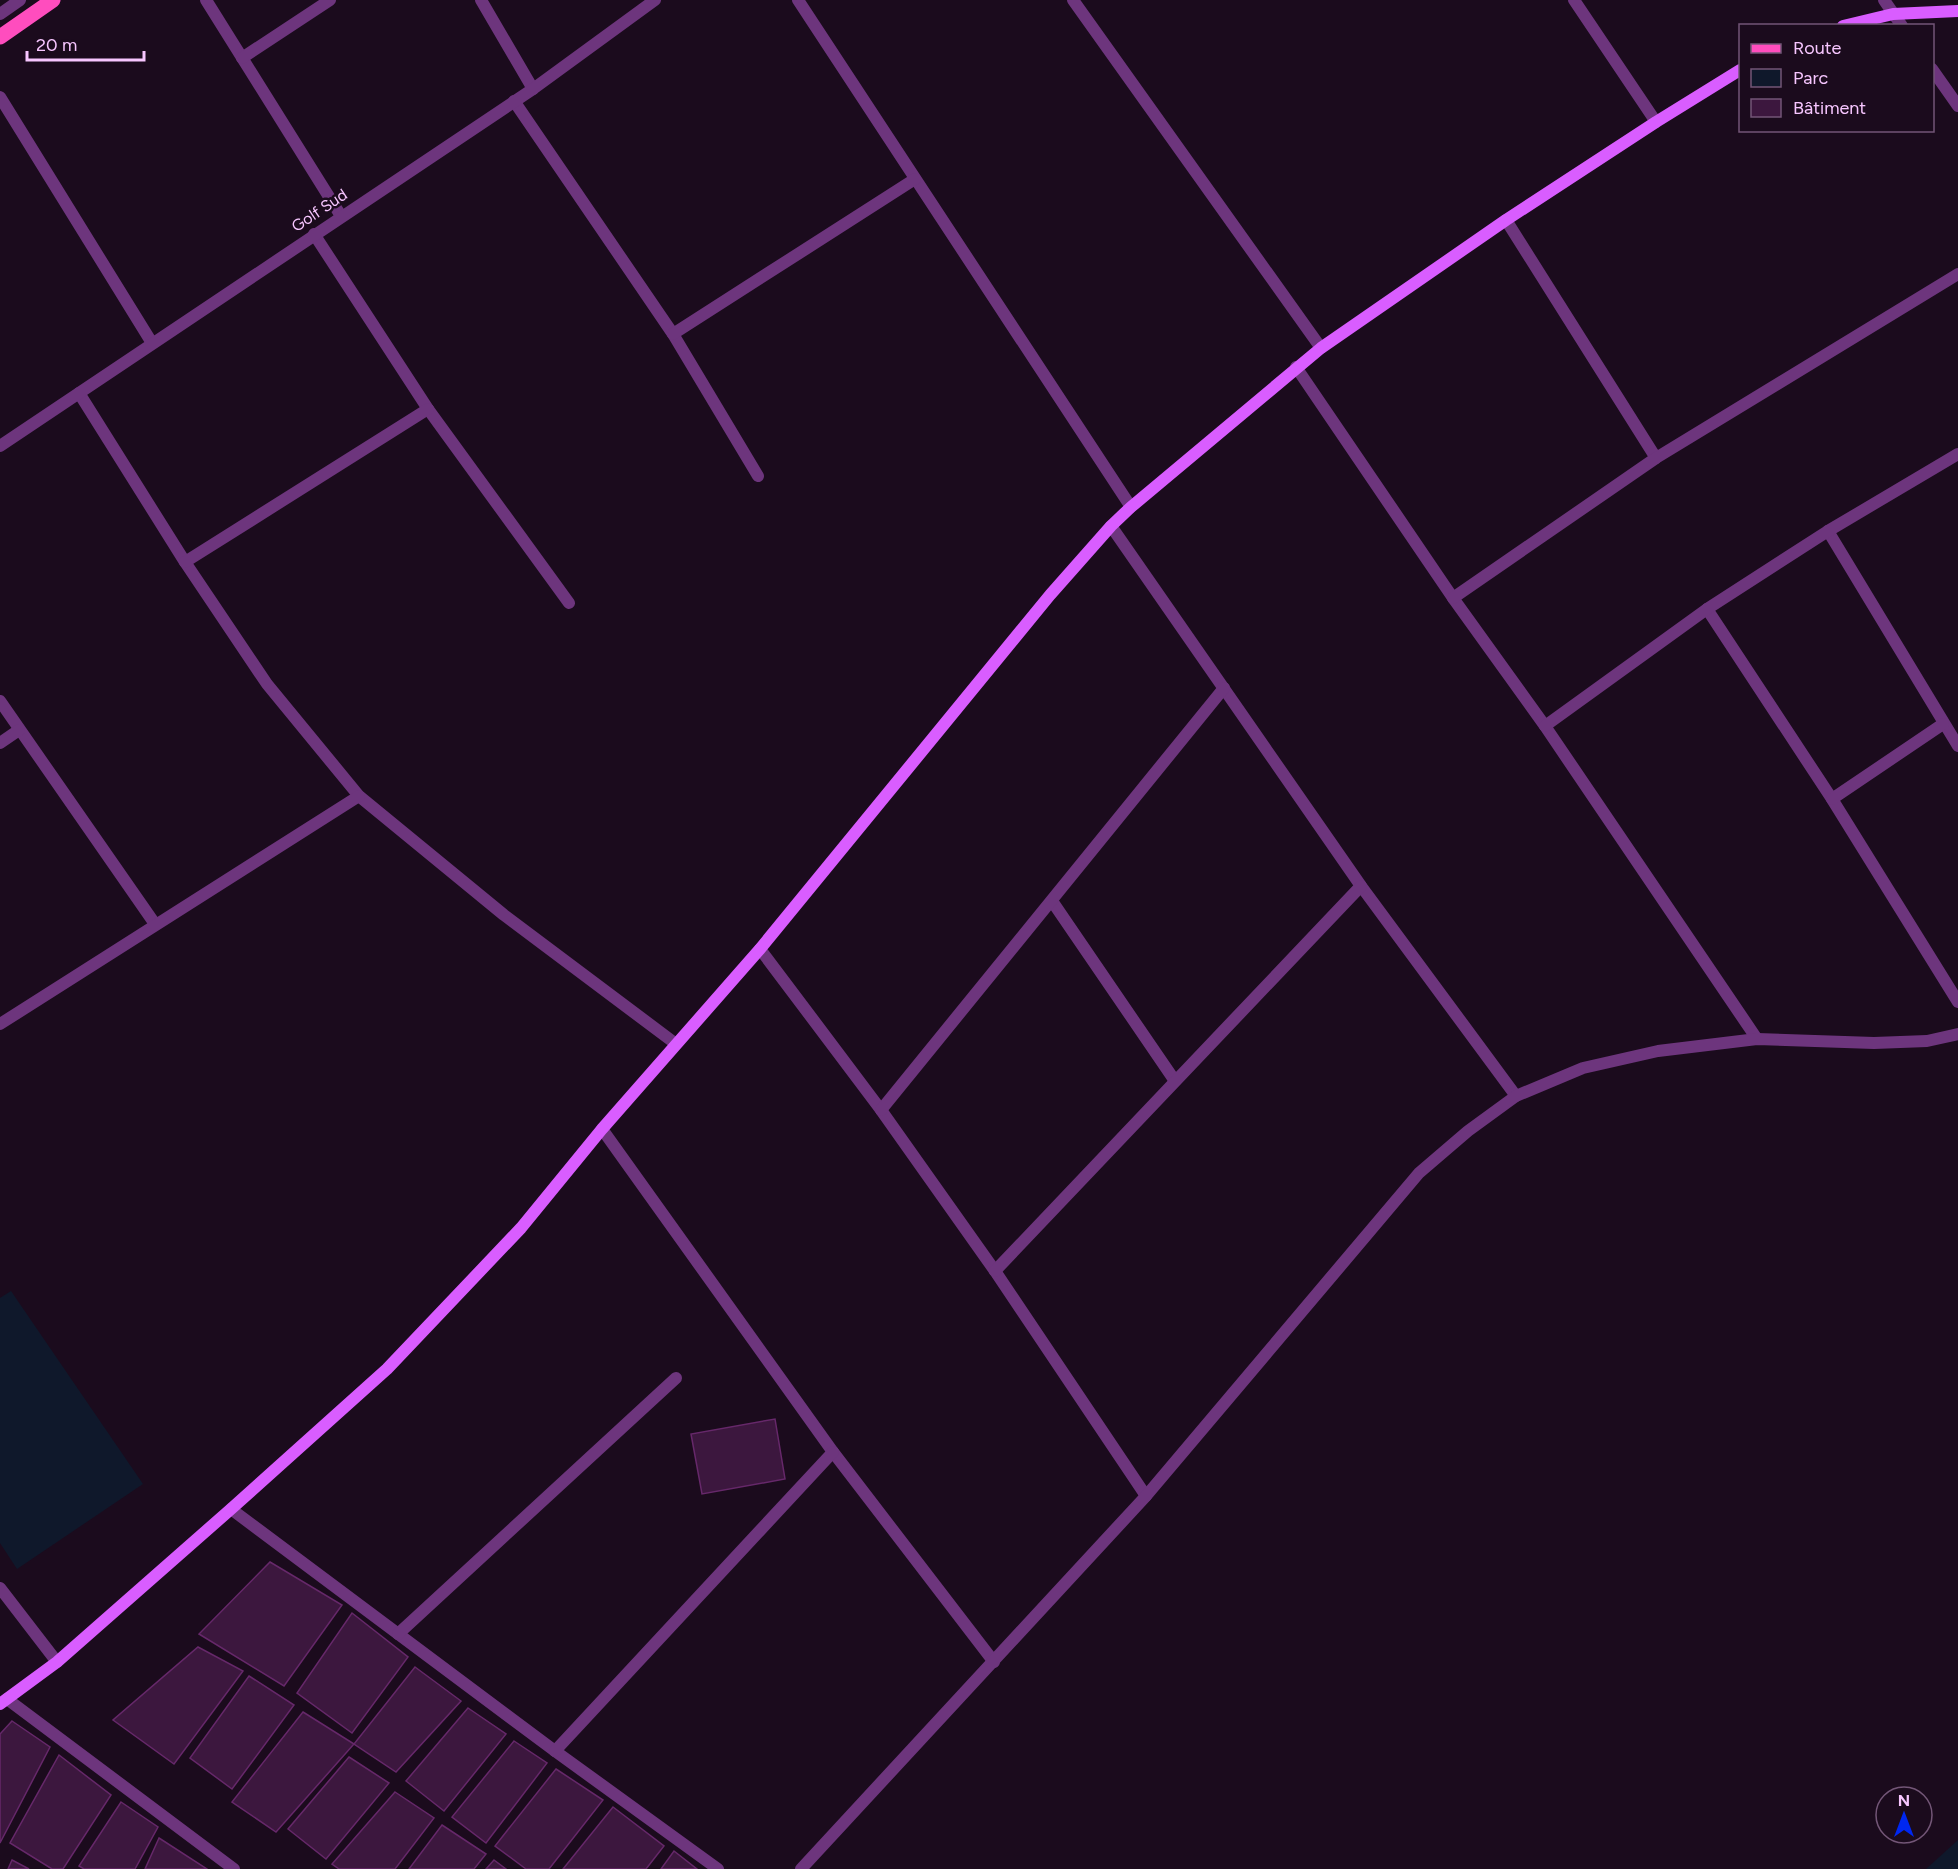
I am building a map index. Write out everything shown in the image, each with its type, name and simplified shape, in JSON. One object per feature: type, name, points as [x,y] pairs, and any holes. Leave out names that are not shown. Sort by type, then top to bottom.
[{"type":"main road","points":[[0,37],[53,0]]},
{"type":"street","points":[[0,14],[20,0]]},
{"type":"street","points":[[206,0],[341,216]]},
{"type":"street","points":[[242,58],[330,0]]},
{"type":"street","points":[[481,0],[533,89]]},
{"type":"street","name":"Golf Sud","points":[[0,446],[533,89],[655,0]]},
{"type":"street","points":[[798,0],[1131,507]]},
{"type":"street","points":[[1073,0],[1322,348]]},
{"type":"street","points":[[1574,0],[1656,122]]},
{"type":"street","points":[[1884,0],[1900,24]]},
{"type":"street","points":[[1851,24],[1893,14],[1958,11]]},
{"type":"street","points":[[234,1869],[4,1702],[57,1662],[387,1369],[521,1228],[602,1130],[760,949],[1043,604],[1131,507],[1296,367],[1322,348],[1506,220],[1739,71]]},
{"type":"street","points":[[1934,72],[1958,106]]},
{"type":"street","points":[[0,97],[152,344]]},
{"type":"street","points":[[514,101],[673,334],[758,476]]},
{"type":"street","points":[[673,334],[915,179]]},
{"type":"street","points":[[1506,220],[1656,458]]},
{"type":"street","points":[[314,234],[428,409],[568,603]]},
{"type":"street","points":[[1453,598],[1656,458],[1958,274]]},
{"type":"street","points":[[1296,367],[1453,598],[1545,726],[1757,1039]]},
{"type":"street","points":[[79,393],[185,562],[267,684],[359,796],[504,915],[676,1044]]},
{"type":"street","points":[[185,562],[428,409]]},
{"type":"street","points":[[1545,726],[1707,609],[1828,531],[1958,454]]},
{"type":"street","points":[[1112,526],[1360,886],[1516,1096]]},
{"type":"street","points":[[1828,531],[1958,746]]},
{"type":"street","points":[[1707,609],[1832,799],[1958,1002]]},
{"type":"street","points":[[881,1110],[1224,688]]},
{"type":"street","points":[[0,701],[155,924]]},
{"type":"street","points":[[1832,799],[1943,724]]},
{"type":"street","points":[[0,743],[19,730]]},
{"type":"street","points":[[0,1024],[359,796]]},
{"type":"street","points":[[995,1271],[1360,886]]},
{"type":"street","points":[[1052,901],[1175,1081]]},
{"type":"street","points":[[760,949],[881,1110],[995,1271],[1146,1496]]},
{"type":"street","points":[[801,1869],[1146,1496],[1419,1173],[1468,1131],[1516,1096],[1582,1068],[1658,1051],[1757,1039],[1874,1043],[1927,1041],[1958,1034]]},
{"type":"street","points":[[602,1130],[833,1452],[994,1662]]},
{"type":"street","points":[[398,1634],[676,1378]]},
{"type":"street","points":[[555,1751],[833,1452]]},
{"type":"street","points":[[231,1509],[555,1751],[718,1869]]},
{"type":"street","points":[[0,1588],[57,1662]]},
{"type":"green space","points":[[11,1291],[143,1484],[17,1569],[0,1543],[0,1298]]},
{"type":"green space","points":[[1958,1840],[1958,1869],[1926,1869]]},
{"type":"building","points":[[775,1419],[785,1479],[702,1494],[691,1434]]},
{"type":"building","points":[[270,1562],[342,1605],[284,1686],[199,1634]]},
{"type":"building","points":[[352,1613],[408,1657],[352,1733],[297,1693]]},
{"type":"building","points":[[198,1647],[243,1671],[174,1764],[113,1720]]},
{"type":"building","points":[[415,1667],[461,1701],[396,1772],[354,1744]]},
{"type":"building","points":[[249,1676],[294,1705],[232,1789],[190,1758]]},
{"type":"building","points":[[468,1708],[506,1734],[444,1811],[406,1781]]},
{"type":"building","points":[[303,1712],[354,1744],[276,1832],[232,1802]]},
{"type":"building","points":[[12,1721],[50,1747],[0,1843],[0,1734]]},
{"type":"building","points":[[514,1741],[547,1763],[486,1843],[452,1817]]},
{"type":"building","points":[[59,1755],[111,1795],[63,1869],[52,1869],[10,1843]]},
{"type":"building","points":[[349,1757],[389,1783],[326,1859],[288,1829]]},
{"type":"building","points":[[556,1769],[603,1800],[549,1869],[526,1869],[495,1846]]},
{"type":"building","points":[[395,1792],[434,1818],[395,1869],[339,1869],[332,1864]]},
{"type":"building","points":[[121,1802],[158,1827],[135,1869],[84,1869],[79,1866]]},
{"type":"building","points":[[613,1807],[664,1846],[646,1869],[563,1869]]},
{"type":"building","points":[[442,1825],[486,1854],[474,1869],[409,1869]]},
{"type":"building","points":[[159,1838],[207,1869],[145,1869]]},
{"type":"building","points":[[674,1851],[697,1869],[661,1869]]},
{"type":"building","points":[[12,1860],[29,1869],[8,1869]]},
{"type":"building","points":[[494,1860],[506,1869],[486,1869]]}]
